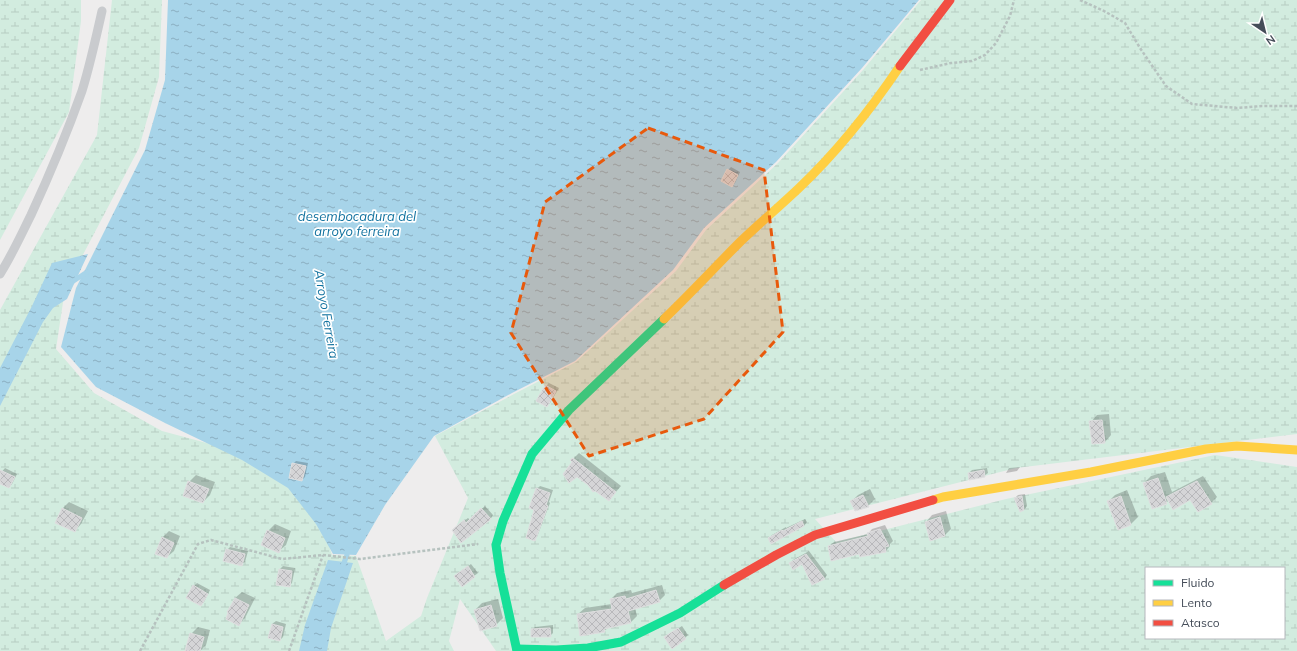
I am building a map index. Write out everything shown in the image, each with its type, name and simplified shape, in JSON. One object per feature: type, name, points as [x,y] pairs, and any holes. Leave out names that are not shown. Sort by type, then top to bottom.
[{"type":"street","points":[[950,0],[909,53],[858,124],[826,160],[800,187],[741,241],[680,304],[569,410],[532,454],[503,521],[496,545],[500,573],[517,650],[588,648],[621,642],[680,613],[770,558],[815,535],[943,497],[1091,472],[1206,449],[1238,446],[1297,450]]},
{"type":"lane","points":[[0,274],[48,178],[67,132],[82,90],[102,11]]},
{"type":"path","points":[[894,74],[927,69],[951,63],[972,61],[985,55],[996,43],[1010,16],[1014,0]]},
{"type":"path","points":[[1080,0],[1125,23],[1166,86],[1192,104],[1237,108],[1290,105],[1297,106]]},
{"type":"path","points":[[140,651],[198,544],[211,540],[282,559],[323,555],[360,559],[475,544],[496,545]]},
{"type":"path","points":[[289,651],[323,555]]},
{"type":"highlighted area","points":[[648,128],[764,170],[783,332],[704,419],[589,456],[511,333],[545,202]]},
{"type":"green space","points":[[0,0],[81,0],[81,21],[69,112],[0,240]]},
{"type":"green space","points":[[112,0],[162,0],[159,77],[139,148],[65,289],[56,349],[94,393],[162,431],[244,453],[290,477],[321,521],[332,555],[356,556],[386,641],[421,616],[468,498],[435,436],[576,362],[676,271],[706,230],[778,163],[863,70],[921,0],[1297,0],[1297,434],[1016,468],[815,519],[836,542],[1006,499],[1215,455],[1297,467],[1297,651],[496,651],[460,599],[449,641],[454,651],[0,651],[0,310],[97,135]]},
{"type":"water","name":"desembocadura del arroyo ferreira","points":[[168,0],[919,0],[862,68],[776,162],[704,228],[673,270],[575,361],[512,393],[434,436],[385,505],[356,555],[333,554],[316,524],[288,488],[242,460],[165,423],[96,387],[61,347],[76,288],[145,150],[165,80]]},
{"type":"water","points":[[88,254],[67,299],[53,308],[43,322],[0,406],[0,368],[52,263]]},
{"type":"water","points":[[328,560],[353,563],[331,628],[327,651],[299,651],[305,625]]},
{"type":"building","points":[[727,169],[738,175],[732,187],[721,181]]},
{"type":"building","points":[[545,385],[556,391],[547,407],[536,401]]},
{"type":"building","points":[[1102,420],[1105,443],[1092,444],[1089,421]]},
{"type":"building","points":[[573,458],[616,492],[609,501],[595,491],[593,492],[588,485],[577,477],[569,483],[563,474],[572,462],[570,460]]},
{"type":"building","points":[[292,463],[306,466],[302,481],[289,478]]},
{"type":"building","points":[[0,470],[15,477],[9,488],[0,484]]},
{"type":"building","points":[[984,470],[985,477],[969,480],[968,473]]},
{"type":"building","points":[[1158,478],[1167,504],[1152,509],[1143,483]]},
{"type":"building","points":[[188,481],[209,489],[203,503],[183,496]]},
{"type":"building","points":[[1197,481],[1212,504],[1198,512],[1190,500],[1173,510],[1166,497]]},
{"type":"building","points":[[536,488],[550,493],[546,505],[548,506],[535,541],[526,538],[534,510],[529,508]]},
{"type":"building","points":[[863,495],[869,507],[855,511],[850,501]]},
{"type":"building","points":[[1022,496],[1024,510],[1020,512],[1014,498]]},
{"type":"building","points":[[1121,496],[1131,525],[1118,530],[1107,501]]},
{"type":"building","points":[[62,508],[82,518],[75,532],[55,523]]},
{"type":"building","points":[[481,508],[491,519],[461,543],[452,530],[464,520],[466,523]]},
{"type":"building","points":[[940,517],[945,536],[930,541],[925,522]]},
{"type":"building","points":[[802,521],[804,526],[771,544],[768,538]]},
{"type":"building","points":[[880,529],[889,546],[885,547],[886,552],[860,557],[859,554],[831,561],[828,546],[868,536],[867,533]]},
{"type":"building","points":[[267,530],[285,538],[279,553],[261,545]]},
{"type":"building","points":[[162,537],[174,543],[167,558],[155,554]]},
{"type":"building","points":[[226,549],[245,554],[242,566],[223,561]]},
{"type":"building","points":[[806,554],[825,579],[812,585],[802,564],[793,570],[789,563]]},
{"type":"building","points":[[468,566],[475,577],[462,587],[454,576]]},
{"type":"building","points":[[279,569],[292,571],[290,587],[276,585]]},
{"type":"building","points":[[193,585],[208,594],[201,606],[186,598]]},
{"type":"building","points":[[656,590],[660,602],[628,611],[631,623],[604,629],[605,632],[580,636],[577,614],[612,609],[610,599],[625,596],[626,599]]},
{"type":"building","points":[[235,598],[249,605],[239,626],[226,619],[227,612]]},
{"type":"building","points":[[491,605],[497,626],[480,631],[474,610]]},
{"type":"building","points":[[272,624],[283,627],[280,641],[268,638]]},
{"type":"building","points":[[550,628],[551,637],[531,637],[531,629]]},
{"type":"building","points":[[678,628],[686,639],[672,649],[664,637]]},
{"type":"building","points":[[190,633],[204,637],[200,651],[185,651]]},
{"type":"waterway","points":[[72,282],[87,272]]},
{"type":"waterway","name":"Arroyo Ferreira","points":[[342,568],[347,555],[347,549]]},
{"type":"traffic: fast","points":[[517,651],[500,573],[496,545],[503,521],[532,454],[569,410],[664,319]]},
{"type":"traffic: fast","points":[[517,649],[556,650],[588,648],[621,642],[680,613],[724,585]]},
{"type":"traffic: slow","points":[[664,319],[741,241],[799,188],[827,159],[866,114],[900,66]]},
{"type":"traffic: slow","points":[[933,500],[943,497],[1091,472],[1206,449],[1237,446],[1297,450]]},
{"type":"traffic: jam","points":[[900,66],[950,0]]},
{"type":"traffic: jam","points":[[724,585],[776,555],[815,535],[933,500]]}]
